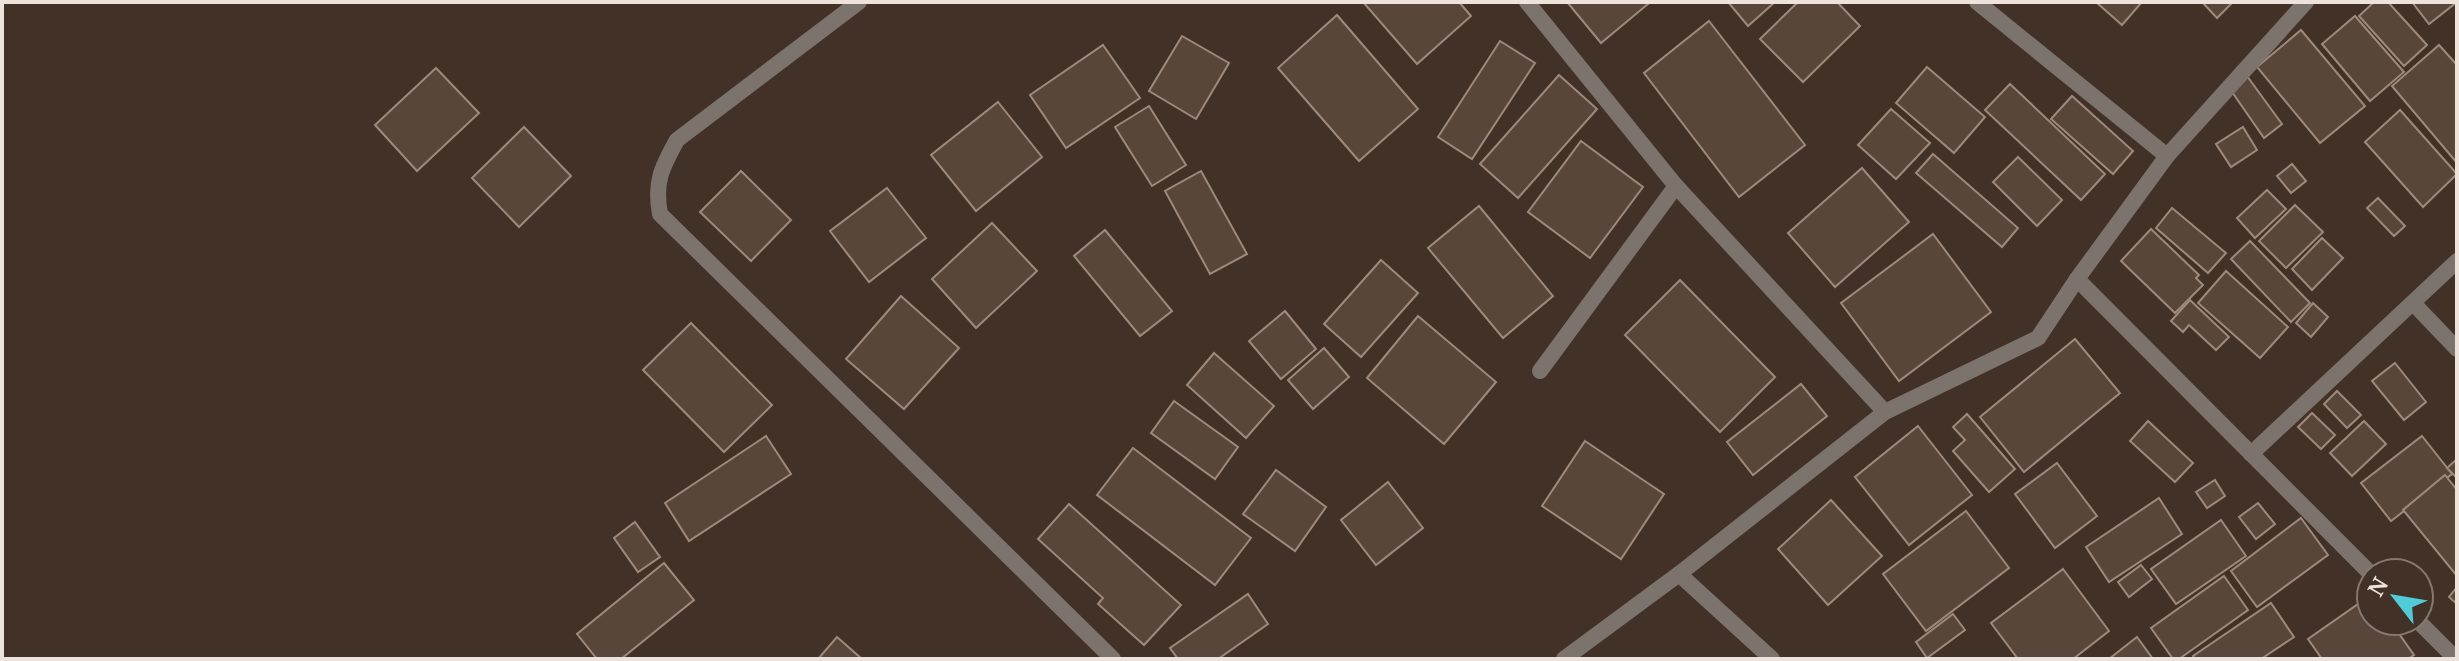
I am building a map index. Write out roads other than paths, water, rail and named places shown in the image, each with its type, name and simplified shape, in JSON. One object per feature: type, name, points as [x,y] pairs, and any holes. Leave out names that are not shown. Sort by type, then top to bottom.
[{"type":"street","points":[[859,2],[677,140],[661,168],[656,194],[660,214],[1113,659]]},
{"type":"street","points":[[1527,2],[1676,186],[1885,412]]},
{"type":"street","points":[[1977,2],[2167,156]]},
{"type":"street","points":[[1564,659],[1679,574],[1885,412],[2038,338],[2167,156],[2306,2]]},
{"type":"street","points":[[1540,371],[1676,186]]},
{"type":"street","points":[[2251,454],[2457,261]]},
{"type":"street","points":[[2077,279],[2355,558]]},
{"type":"street","points":[[2413,303],[2457,349]]},
{"type":"street","points":[[1679,574],[1772,659]]},
{"type":"street","points":[[2434,637],[2456,659]]}]
